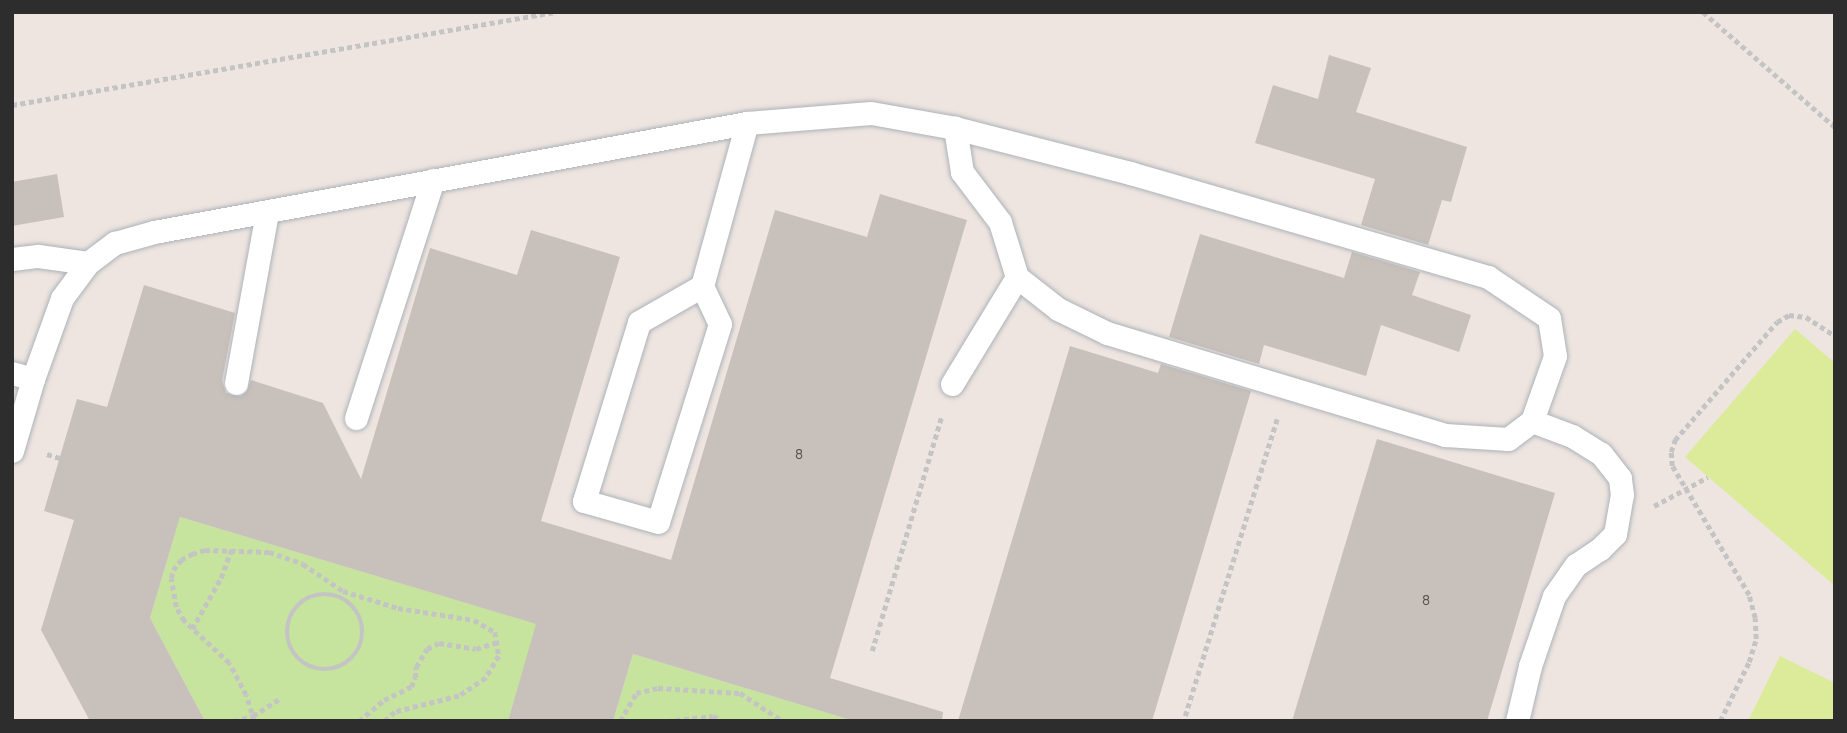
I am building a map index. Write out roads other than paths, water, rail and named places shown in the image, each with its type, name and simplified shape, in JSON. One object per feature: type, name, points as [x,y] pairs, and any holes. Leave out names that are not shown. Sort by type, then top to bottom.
[{"type":"lane","points":[[12,451],[23,376],[62,298],[88,263],[115,243],[154,232],[747,123],[870,113],[954,128],[1156,181],[1488,277],[1549,318],[1555,356],[1532,421],[1508,439],[1445,435],[1107,333],[1058,309],[1017,277],[1000,222],[962,172],[954,128]]},
{"type":"lane","points":[[702,286],[639,322],[584,501],[659,522],[720,324],[702,286],[747,123]]},
{"type":"lane","points":[[356,418],[433,180]]},
{"type":"lane","points":[[236,383],[267,212]]},
{"type":"lane","points":[[12,259],[38,256],[88,263]]},
{"type":"lane","points":[[951,384],[1017,277]]},
{"type":"lane","points":[[1517,721],[1530,666],[1554,596],[1576,565],[1600,549],[1615,534],[1622,495],[1620,478],[1601,454],[1572,436],[1532,421]]}]
